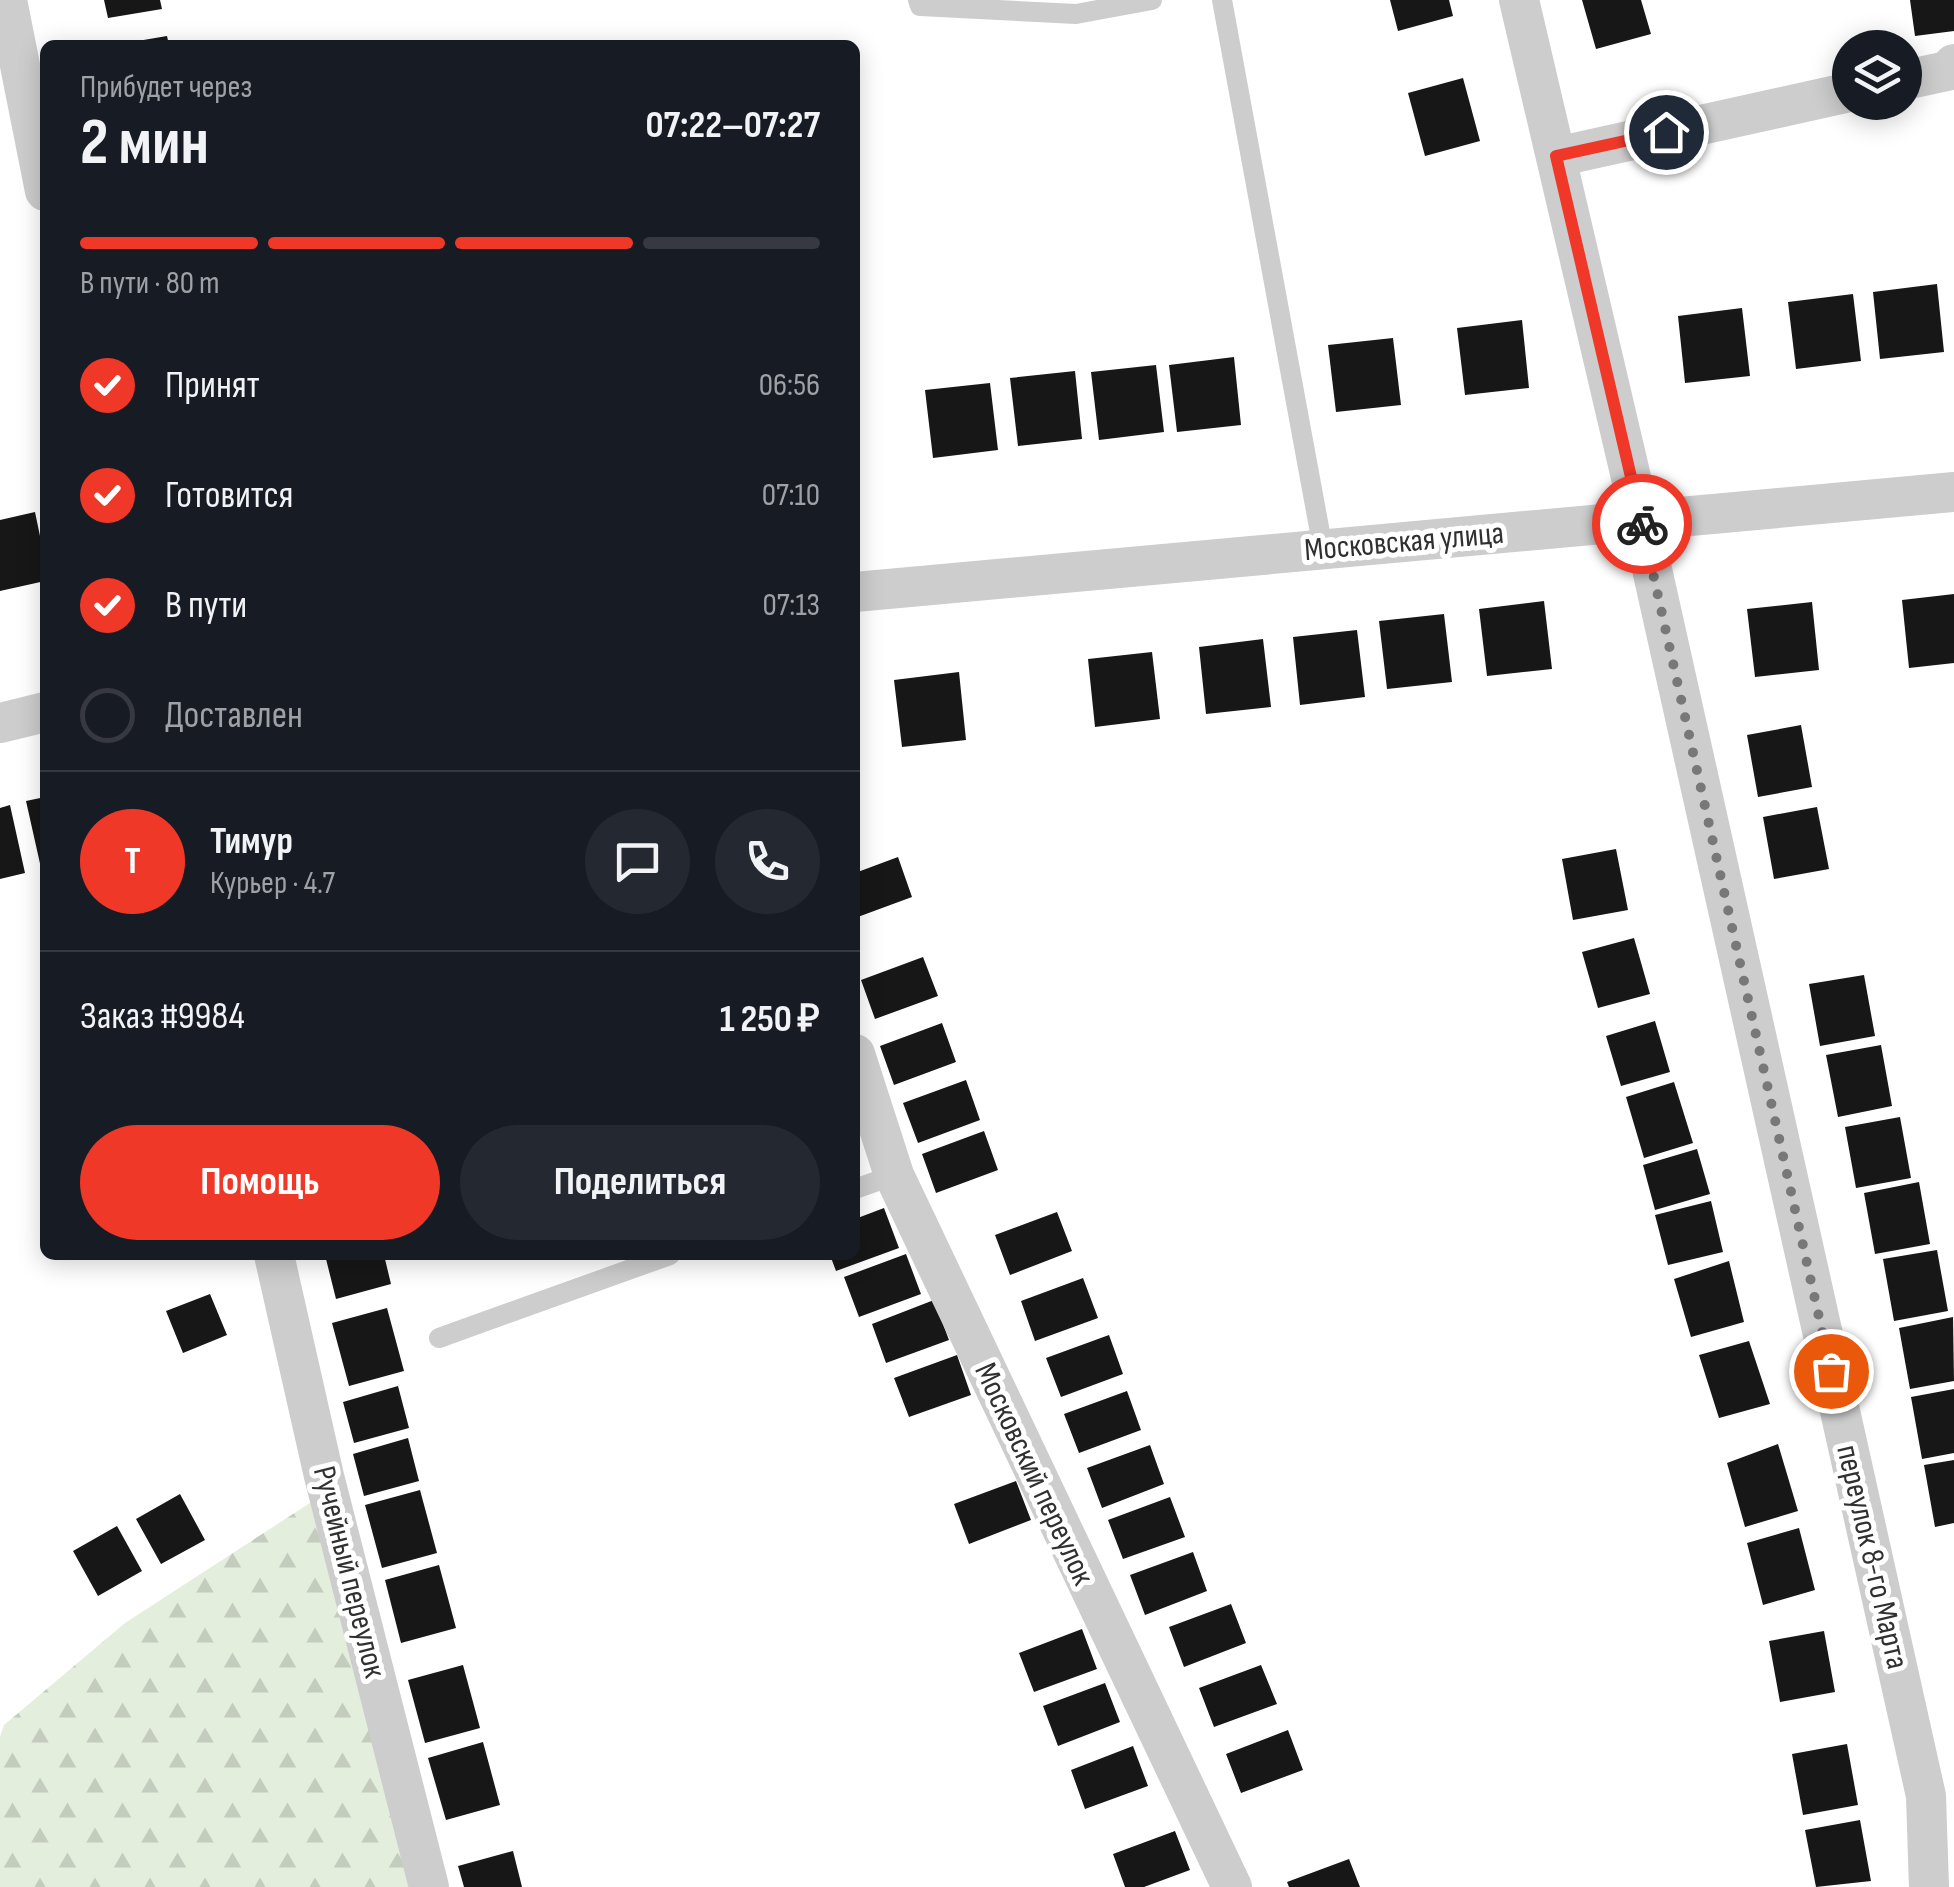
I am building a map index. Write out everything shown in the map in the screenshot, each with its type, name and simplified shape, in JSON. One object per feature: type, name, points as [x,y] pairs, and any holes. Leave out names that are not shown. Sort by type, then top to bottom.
[{"type":"street","points":[[6,0],[40,166]]},
{"type":"street","name":"переулок 8-го Марта","points":[[1519,0],[1641,520],[1926,1796],[1929,1887]]},
{"type":"street","points":[[1922,76],[1947,71],[1954,64]]},
{"type":"street","points":[[1556,156],[1832,96]]},
{"type":"street","name":"Московская улица","points":[[860,592],[1954,492]]},
{"type":"street","points":[[0,723],[40,713]]},
{"type":"street","name":"Московский переулок","points":[[860,1070],[894,1175],[1232,1887]]},
{"type":"street","name":"Ручейный переулок","points":[[275,1260],[324,1476],[429,1887]]},
{"type":"lane","points":[[918,0],[920,6],[1074,7],[1152,0]]},
{"type":"lane","points":[[1222,0],[1324,549]]},
{"type":"lane","points":[[860,1187],[894,1175]]},
{"type":"lane","points":[[438,1338],[656,1260]]},
{"type":"green space","points":[[316,1499],[415,1887],[0,1887],[0,1737],[4,1725],[125,1623]]},
{"type":"building","points":[[104,0],[160,0],[162,9],[108,18]]},
{"type":"building","points":[[1390,0],[1449,0],[1453,16],[1398,31]]},
{"type":"building","points":[[1582,0],[1641,0],[1651,34],[1596,49]]},
{"type":"building","points":[[1910,0],[1954,0],[1954,31],[1922,35],[1922,30],[1914,30]]},
{"type":"building","points":[[1463,78],[1480,141],[1425,156],[1408,93]]},
{"type":"building","points":[[1937,284],[1944,352],[1880,359],[1873,292]]},
{"type":"building","points":[[1853,294],[1861,361],[1796,369],[1788,302]]},
{"type":"building","points":[[1742,308],[1750,376],[1685,383],[1678,316]]},
{"type":"building","points":[[1522,320],[1529,388],[1465,395],[1457,328]]},
{"type":"building","points":[[1393,338],[1401,405],[1336,412],[1328,345]]},
{"type":"building","points":[[1234,357],[1241,425],[1177,432],[1169,365]]},
{"type":"building","points":[[1156,365],[1164,432],[1099,440],[1091,372]]},
{"type":"building","points":[[1075,371],[1082,439],[1018,446],[1010,378]]},
{"type":"building","points":[[990,383],[998,450],[933,458],[925,390]]},
{"type":"building","points":[[35,512],[40,536],[40,582],[0,591],[0,520]]},
{"type":"building","points":[[1954,594],[1954,663],[1909,668],[1902,600]]},
{"type":"building","points":[[1544,601],[1552,669],[1487,676],[1479,609]]},
{"type":"building","points":[[1812,602],[1819,670],[1755,677],[1747,609]]},
{"type":"building","points":[[1444,614],[1452,682],[1387,689],[1379,621]]},
{"type":"building","points":[[1357,630],[1365,697],[1300,705],[1293,637]]},
{"type":"building","points":[[1263,639],[1271,707],[1206,714],[1199,647]]},
{"type":"building","points":[[1152,652],[1160,719],[1095,727],[1088,659]]},
{"type":"building","points":[[959,672],[966,740],[902,747],[894,680]]},
{"type":"building","points":[[1801,725],[1812,787],[1758,797],[1747,735]]},
{"type":"building","points":[[40,798],[40,864],[26,801]]},
{"type":"building","points":[[10,805],[25,873],[0,879],[0,808]]},
{"type":"building","points":[[1817,807],[1829,869],[1774,879],[1763,817]]},
{"type":"building","points":[[1616,849],[1628,910],[1573,920],[1562,859]]},
{"type":"building","points":[[898,857],[912,897],[860,916],[860,871]]},
{"type":"building","points":[[1634,938],[1650,994],[1598,1008],[1582,952]]},
{"type":"building","points":[[923,957],[938,996],[875,1019],[861,980]]},
{"type":"building","points":[[1864,975],[1875,1036],[1820,1046],[1809,984]]},
{"type":"building","points":[[1655,1021],[1670,1072],[1621,1086],[1606,1036]]},
{"type":"building","points":[[942,1023],[956,1062],[894,1085],[880,1046]]},
{"type":"building","points":[[1881,1045],[1892,1106],[1838,1117],[1826,1055]]},
{"type":"building","points":[[966,1080],[980,1120],[918,1143],[903,1103]]},
{"type":"building","points":[[1674,1082],[1693,1143],[1644,1158],[1626,1097]]},
{"type":"building","points":[[1900,1117],[1911,1178],[1856,1188],[1845,1127]]},
{"type":"building","points":[[984,1131],[998,1170],[936,1193],[922,1154]]},
{"type":"building","points":[[1697,1149],[1710,1194],[1655,1210],[1643,1165]]},
{"type":"building","points":[[1919,1182],[1930,1244],[1875,1254],[1864,1193]]},
{"type":"building","points":[[1711,1201],[1723,1252],[1668,1265],[1655,1215]]},
{"type":"building","points":[[884,1208],[899,1248],[836,1271],[832,1260],[860,1260],[860,1217]]},
{"type":"building","points":[[1057,1212],[1072,1251],[1010,1275],[995,1235]]},
{"type":"building","points":[[1937,1250],[1948,1311],[1894,1321],[1883,1259]]},
{"type":"building","points":[[906,1254],[921,1294],[859,1317],[844,1277]]},
{"type":"building","points":[[326,1260],[385,1260],[391,1284],[336,1299]]},
{"type":"building","points":[[1729,1261],[1744,1322],[1691,1337],[1674,1279]]},
{"type":"building","points":[[1083,1278],[1098,1318],[1035,1341],[1021,1301]]},
{"type":"building","points":[[210,1294],[227,1335],[183,1353],[166,1311]]},
{"type":"building","points":[[934,1300],[949,1340],[886,1363],[872,1324]]},
{"type":"building","points":[[387,1308],[404,1371],[349,1386],[332,1323]]},
{"type":"building","points":[[1953,1317],[1954,1381],[1910,1389],[1899,1328]]},
{"type":"building","points":[[1109,1335],[1123,1374],[1061,1397],[1046,1358]]},
{"type":"building","points":[[1749,1341],[1770,1404],[1719,1418],[1699,1355]]},
{"type":"building","points":[[957,1355],[971,1395],[909,1417],[894,1378]]},
{"type":"building","points":[[398,1386],[409,1428],[354,1443],[343,1402]]},
{"type":"building","points":[[1954,1389],[1954,1453],[1922,1459],[1911,1397]]},
{"type":"building","points":[[1127,1391],[1141,1430],[1079,1453],[1064,1414]]},
{"type":"building","points":[[408,1438],[419,1481],[364,1496],[353,1454]]},
{"type":"building","points":[[1778,1444],[1798,1511],[1745,1527],[1727,1463]]},
{"type":"building","points":[[1150,1445],[1164,1484],[1102,1508],[1087,1468]]},
{"type":"building","points":[[1954,1460],[1954,1523],[1935,1527],[1924,1465]]},
{"type":"building","points":[[1016,1481],[1031,1520],[969,1544],[954,1504]]},
{"type":"building","points":[[420,1490],[437,1553],[382,1568],[365,1505]]},
{"type":"building","points":[[180,1494],[205,1540],[161,1564],[136,1519]]},
{"type":"building","points":[[1170,1497],[1185,1537],[1123,1559],[1108,1520]]},
{"type":"building","points":[[117,1526],[142,1571],[98,1596],[73,1551]]},
{"type":"building","points":[[1799,1528],[1815,1590],[1763,1605],[1747,1543]]},
{"type":"building","points":[[1193,1552],[1207,1591],[1145,1615],[1130,1575]]},
{"type":"building","points":[[439,1565],[456,1628],[401,1643],[385,1580]]},
{"type":"building","points":[[1231,1604],[1246,1643],[1184,1667],[1169,1627]]},
{"type":"building","points":[[1082,1629],[1097,1669],[1034,1692],[1019,1653]]},
{"type":"building","points":[[1824,1631],[1835,1692],[1780,1702],[1769,1641]]},
{"type":"building","points":[[463,1665],[480,1728],[425,1743],[408,1680]]},
{"type":"building","points":[[1261,1665],[1277,1704],[1214,1727],[1199,1688]]},
{"type":"building","points":[[1105,1683],[1120,1722],[1058,1746],[1043,1706]]},
{"type":"building","points":[[1288,1730],[1303,1770],[1241,1793],[1226,1754]]},
{"type":"building","points":[[483,1742],[500,1805],[446,1820],[428,1758]]},
{"type":"building","points":[[1847,1744],[1858,1805],[1803,1815],[1792,1754]]},
{"type":"building","points":[[1133,1746],[1148,1786],[1085,1809],[1071,1770]]},
{"type":"building","points":[[1860,1820],[1871,1881],[1816,1887],[1805,1830]]},
{"type":"building","points":[[1175,1831],[1190,1870],[1144,1887],[1125,1887],[1113,1854]]},
{"type":"building","points":[[513,1851],[522,1887],[464,1887],[458,1866]]},
{"type":"building","points":[[1349,1859],[1360,1887],[1289,1887],[1287,1882]]},
{"type":"way so far","points":[[1642,524],[1831,1371]]},
{"type":"route","points":[[1642,524],[1556,156],[1666,132]]}]
